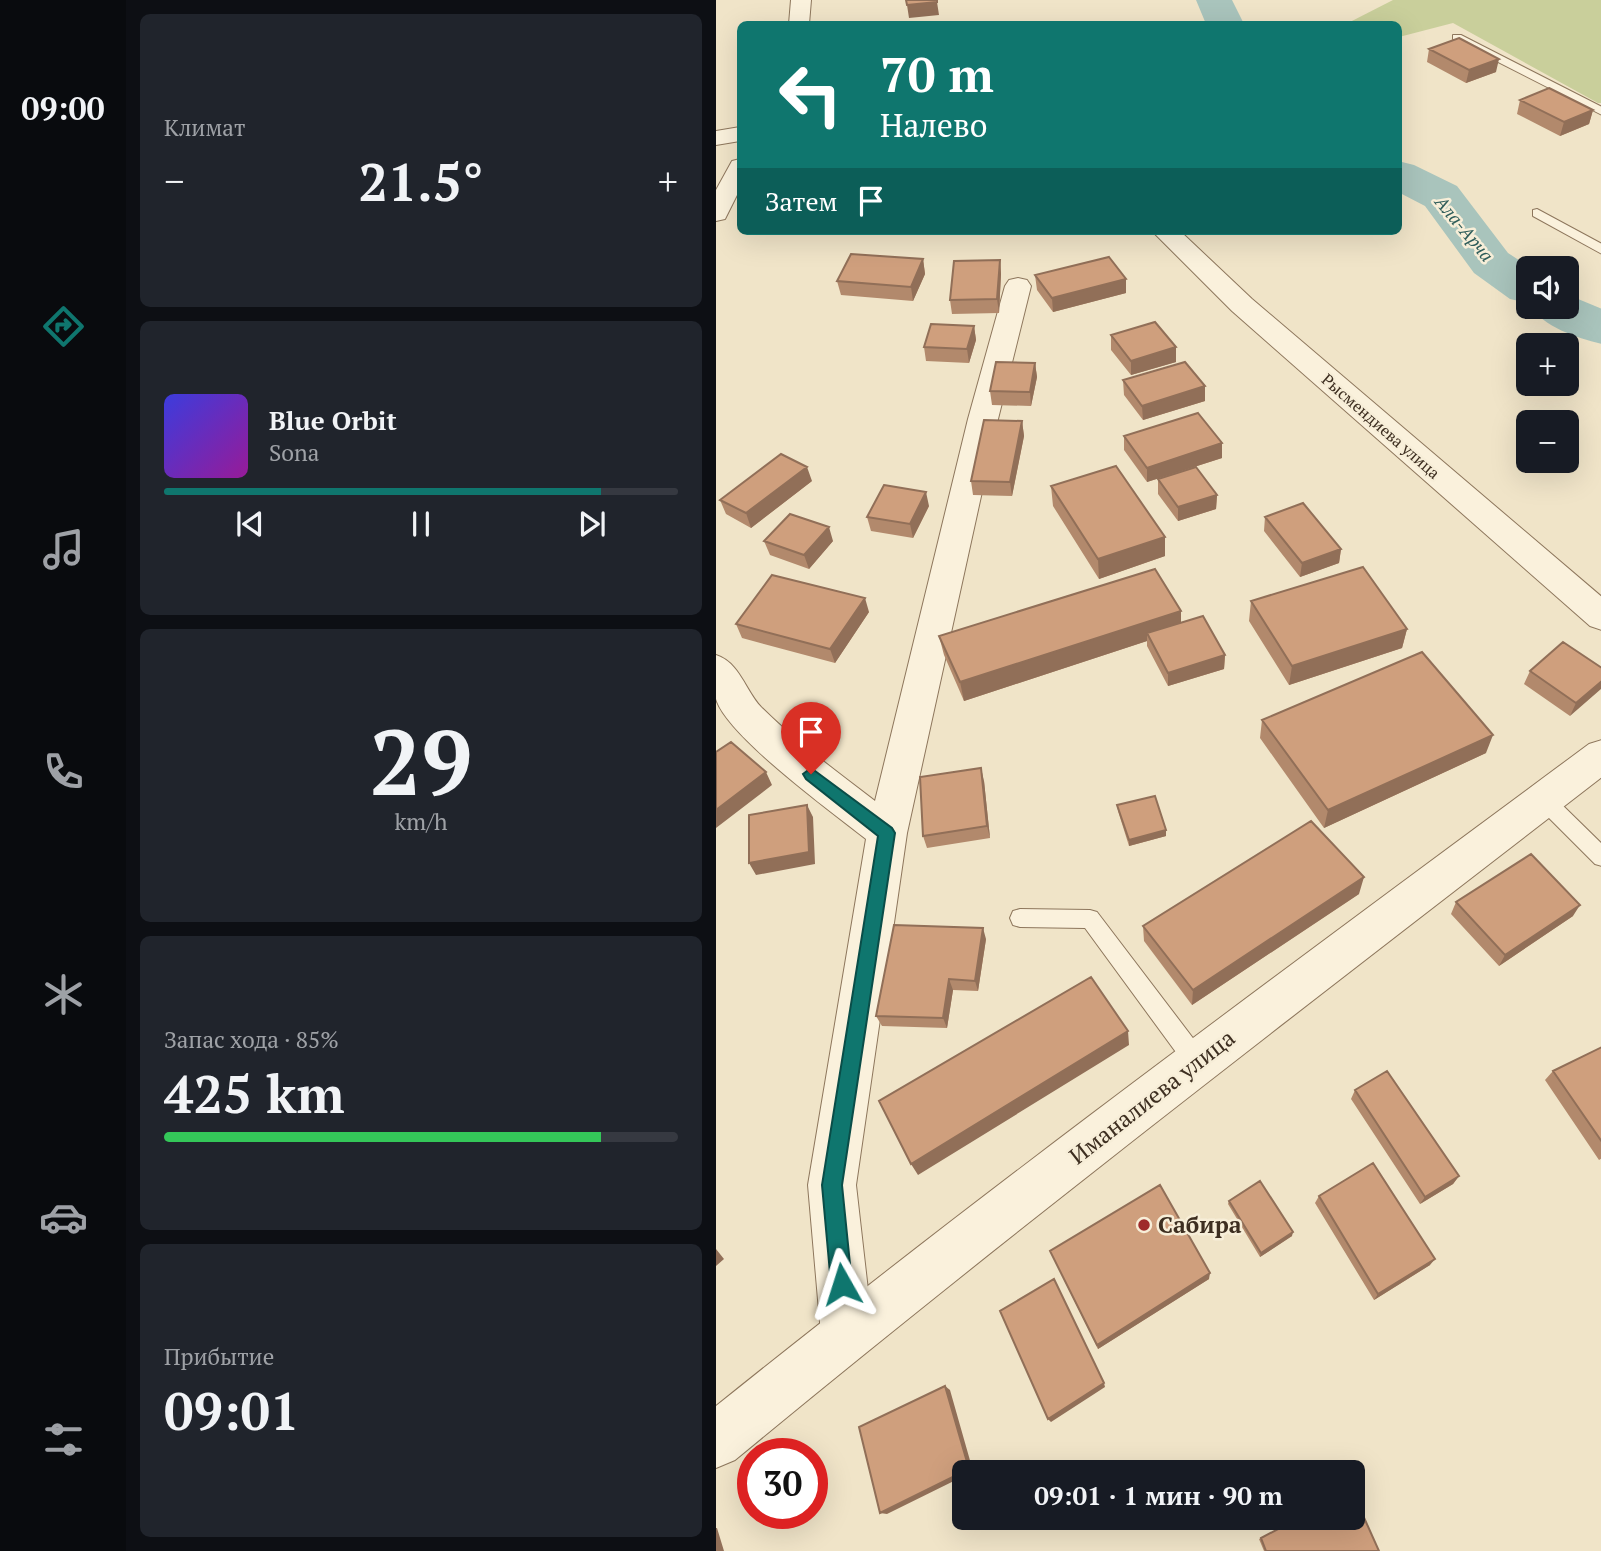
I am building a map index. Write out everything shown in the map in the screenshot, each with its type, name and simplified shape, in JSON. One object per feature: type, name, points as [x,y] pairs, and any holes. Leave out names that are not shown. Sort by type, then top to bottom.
[{"type":"street","points":[[799,21],[801,0]]},
{"type":"street","points":[[716,138],[737,134]]},
{"type":"street","points":[[716,214],[737,172]]},
{"type":"street","name":"Рысмендиева улица","points":[[1169,235],[1242,305],[1601,617]]},
{"type":"street","points":[[847,1334],[832,1185],[887,833],[983,419],[1018,286]]},
{"type":"street","points":[[716,669],[746,715],[792,759],[887,833]]},
{"type":"street","name":"Иманалиева улица","points":[[716,1441],[847,1334],[1197,1062],[1598,757]]},
{"type":"lane","points":[[1457,37],[1601,112]]},
{"type":"lane","points":[[1537,213],[1601,250]]},
{"type":"lane","points":[[1544,800],[1601,858]]},
{"type":"lane","points":[[1020,918],[1090,919],[1197,1062]]},
{"type":"green space","points":[[1393,0],[1601,0],[1601,103],[1453,23],[1402,36],[1402,21],[1352,21]]},
{"type":"building","points":[[906,0],[937,0],[937,2],[907,5]]},
{"type":"building","points":[[1459,38],[1499,59],[1469,70],[1429,49]]},
{"type":"building","points":[[1549,88],[1593,110],[1564,122],[1520,100]]},
{"type":"building","points":[[851,254],[923,259],[911,287],[837,281]]},
{"type":"building","points":[[1109,257],[1126,279],[1052,298],[1035,275]]},
{"type":"building","points":[[1000,260],[997,299],[950,300],[954,261]]},
{"type":"building","points":[[1155,322],[1176,347],[1131,361],[1111,335]]},
{"type":"building","points":[[931,324],[974,326],[967,349],[924,347]]},
{"type":"building","points":[[996,362],[1035,363],[1030,392],[990,391]]},
{"type":"building","points":[[1185,362],[1205,386],[1142,406],[1123,380]]},
{"type":"building","points":[[1198,413],[1222,443],[1147,468],[1124,436]]},
{"type":"building","points":[[984,420],[1022,421],[1010,482],[971,481]]},
{"type":"building","points":[[781,454],[807,467],[746,513],[720,500]]},
{"type":"building","points":[[1116,466],[1165,537],[1098,559],[1051,486]]},
{"type":"building","points":[[1196,467],[1217,495],[1178,507],[1158,479]]},
{"type":"building","points":[[884,485],[926,492],[910,524],[867,517]]},
{"type":"building","points":[[1303,503],[1341,549],[1302,563],[1265,517]]},
{"type":"building","points":[[790,514],[829,527],[804,555],[764,541]]},
{"type":"building","points":[[1363,567],[1407,629],[1292,666],[1251,601]]},
{"type":"building","points":[[1155,569],[1181,611],[960,682],[939,636]]},
{"type":"building","points":[[772,575],[865,598],[830,649],[736,624]]},
{"type":"building","points":[[1203,616],[1225,655],[1168,673],[1147,633]]},
{"type":"building","points":[[1563,642],[1602,668],[1602,681],[1576,703],[1530,671]]},
{"type":"building","points":[[1422,652],[1493,735],[1328,810],[1262,720]]},
{"type":"building","points":[[731,742],[766,772],[716,810],[716,752]]},
{"type":"building","points":[[981,768],[987,826],[923,836],[920,777]]},
{"type":"building","points":[[1155,796],[1166,830],[1129,840],[1117,805]]},
{"type":"building","points":[[807,805],[809,852],[749,863],[749,815]]},
{"type":"building","points":[[1311,821],[1364,877],[1193,990],[1143,926]]},
{"type":"building","points":[[1531,854],[1580,905],[1505,955],[1456,902]]},
{"type":"building","points":[[894,925],[983,928],[975,981],[949,979],[943,1018],[876,1016]]},
{"type":"building","points":[[1091,977],[1128,1031],[911,1164],[879,1101]]},
{"type":"building","points":[[1602,1047],[1602,1142],[1553,1071]]},
{"type":"building","points":[[1387,1071],[1459,1176],[1425,1197],[1355,1090]]},
{"type":"building","points":[[1373,1163],[1435,1259],[1378,1294],[1319,1196]]},
{"type":"building","points":[[1260,1181],[1293,1232],[1261,1253],[1229,1201]]},
{"type":"building","points":[[1160,1185],[1210,1273],[1097,1345],[1050,1251]]},
{"type":"building","points":[[1054,1279],[1104,1383],[1048,1419],[1000,1311]]},
{"type":"building","points":[[945,1386],[966,1460],[952,1460],[952,1477],[880,1513],[859,1427]]},
{"type":"building","points":[[1365,1520],[1379,1551],[1266,1551],[1261,1538],[1276,1530],[1365,1530]]},
{"type":"waterway","name":"Ала-Арча","points":[[1214,0],[1224,21]]},
{"type":"waterway","name":"Ала-Арча","points":[[1402,176],[1441,196],[1491,263],[1516,280]]},
{"type":"waterway","name":"Ала-Арча","points":[[1579,318],[1602,329]]},
{"type":"place","name":"Сабира","points":[[1144,1225]]},
{"type":"route","points":[[811,774],[887,833],[832,1185],[842,1284]]}]
